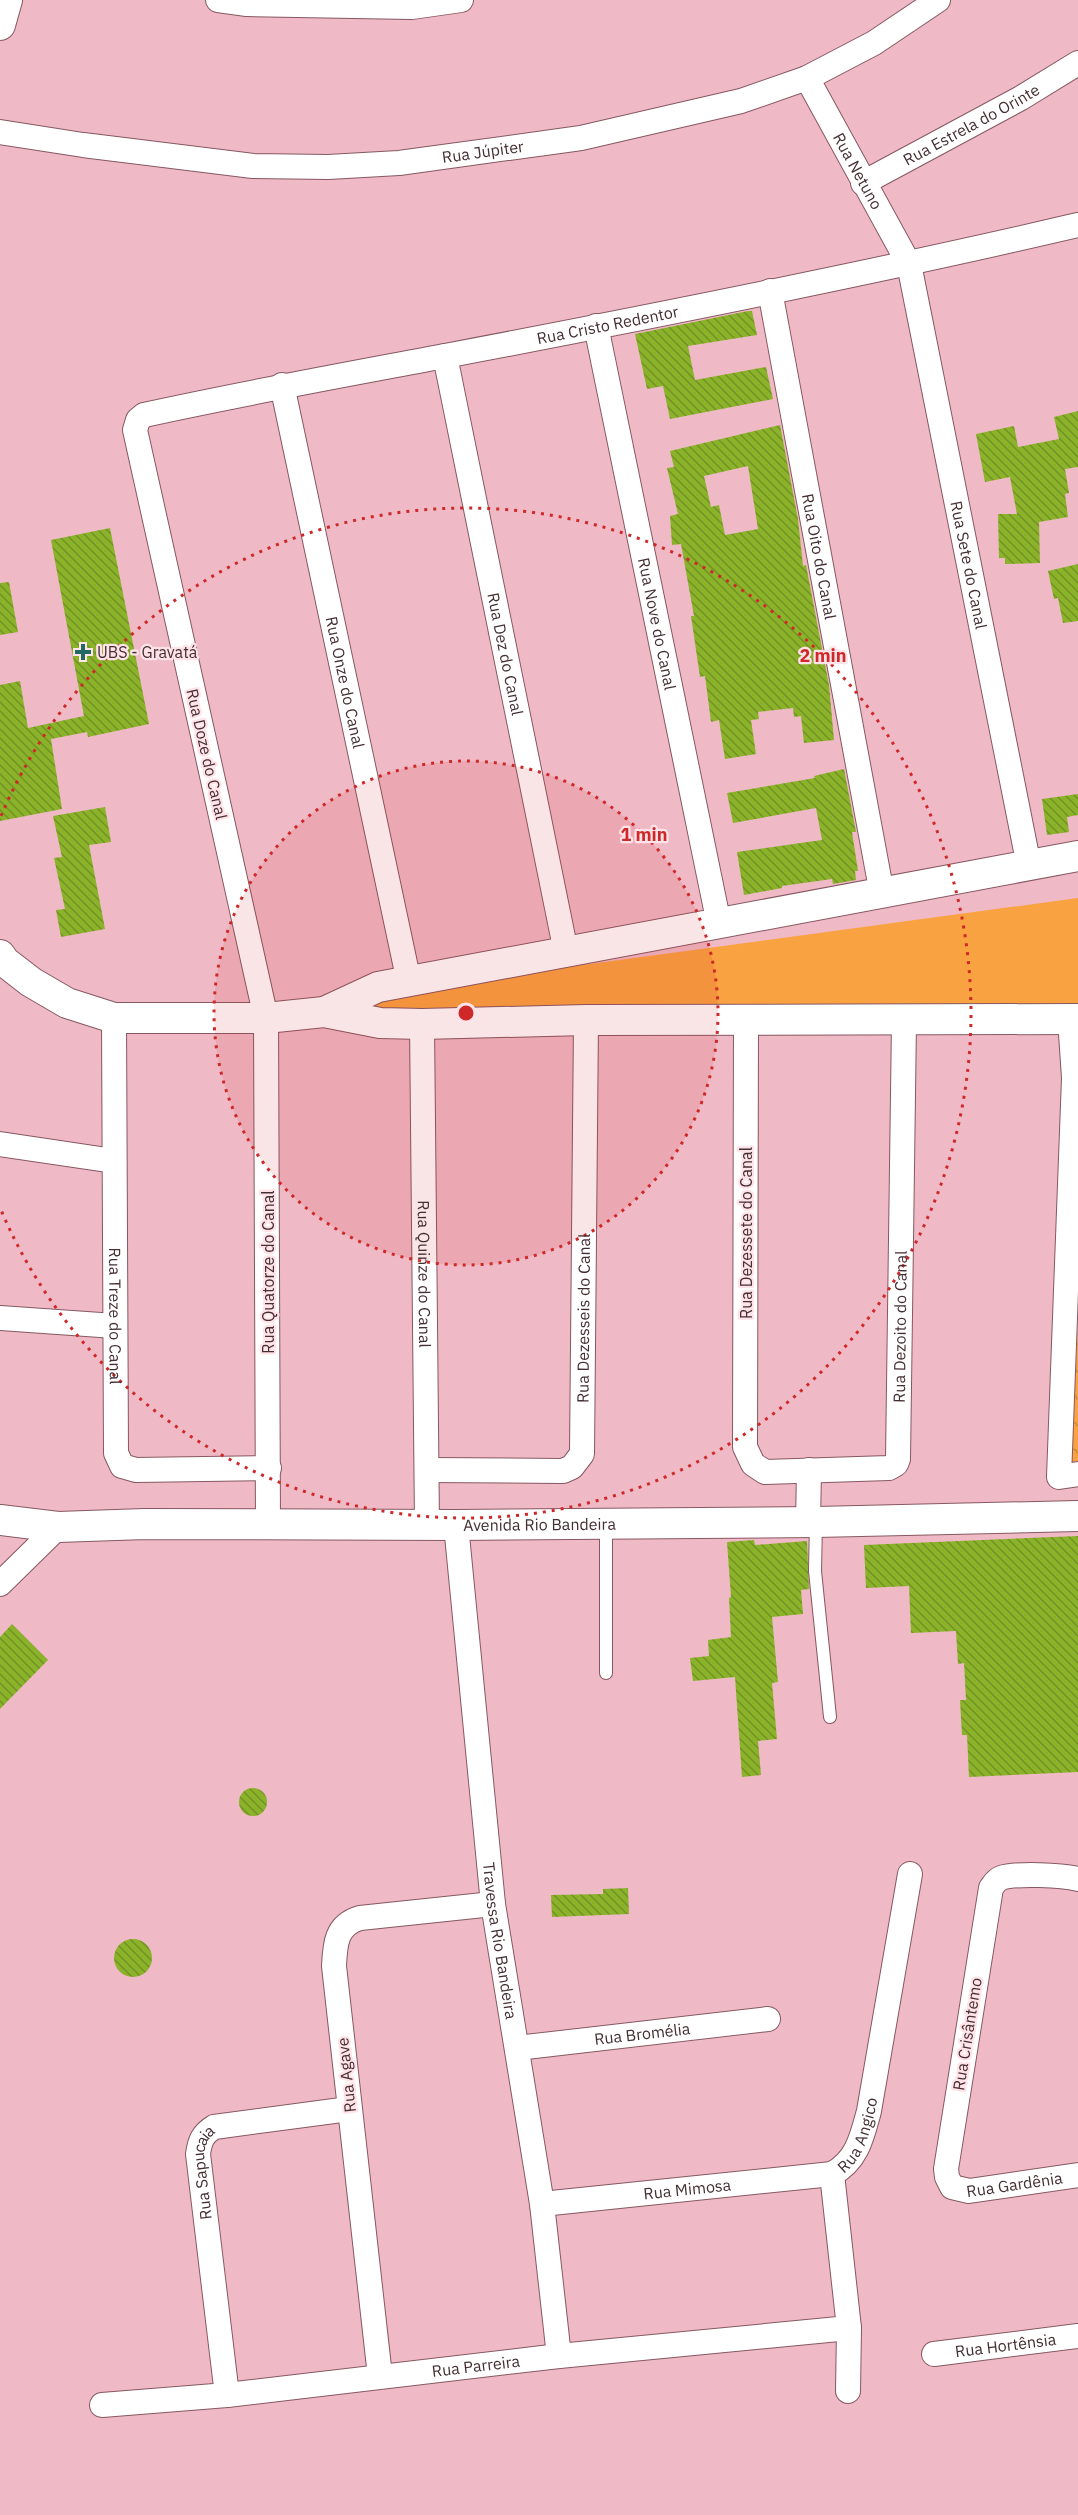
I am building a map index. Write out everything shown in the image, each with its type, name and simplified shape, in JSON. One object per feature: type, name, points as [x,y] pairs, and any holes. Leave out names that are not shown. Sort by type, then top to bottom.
[{"type":"street","points":[[0,25],[7,0]]},
{"type":"street","points":[[218,0],[247,4],[412,7],[460,0]]},
{"type":"street","name":"Rua Júpiter","points":[[0,132],[83,145],[253,166],[328,167],[399,163],[581,138],[741,101],[807,78],[874,43],[938,0]]},
{"type":"street","name":"Rua Estrela do Orinte","points":[[863,183],[1021,98],[1078,63]]},
{"type":"street","name":"Rua Netuno","points":[[807,78],[909,264]]},
{"type":"street","name":"Rua Cristo Redentor","points":[[138,420],[144,415],[282,385],[445,356],[909,264],[1078,225]]},
{"type":"street","name":"Rua Sete do Canal","points":[[909,264],[1029,866]]},
{"type":"street","name":"Rua Oito do Canal","points":[[770,291],[882,894]]},
{"type":"street","name":"Rua Nove do Canal","points":[[596,326],[719,924]]},
{"type":"street","name":"Rua Dez do Canal","points":[[445,356],[566,952]]},
{"type":"street","name":"Rua Onze do Canal","points":[[282,385],[409,982]]},
{"type":"street","name":"Rua Doze do Canal","points":[[138,420],[135,430],[266,1018]]},
{"type":"street","points":[[324,1012],[378,987],[1078,856]]},
{"type":"street","points":[[0,955],[31,982],[67,1003],[114,1018],[266,1018],[324,1012],[380,1023],[422,1024],[586,1020],[1074,1019],[1076,1086],[1059,1477],[1078,1474]]},
{"type":"street","points":[[453,974],[445,987],[444,1000],[447,1012],[459,1023]]},
{"type":"street","name":"Rua Treze do Canal","points":[[114,1018],[116,1453],[122,1466],[136,1470],[269,1468]]},
{"type":"street","name":"Rua Quatorze do Canal","points":[[266,1018],[268,1525]]},
{"type":"street","name":"Rua Dezesseis do Canal","points":[[428,1470],[564,1470],[572,1467],[582,1454],[586,1020]]},
{"type":"street","name":"Rua Dezessete do Canal","points":[[745,1447],[746,1020]]},
{"type":"street","name":"Rua Dezoito do Canal","points":[[745,1447],[753,1464],[765,1472],[889,1468],[896,1464],[898,1459],[904,1021]]},
{"type":"street","name":"Rua Quinze do Canal","points":[[422,1024],[427,1525]]},
{"type":"street","points":[[0,1144],[114,1161]]},
{"type":"street","points":[[0,1318],[115,1326]]},
{"type":"street","points":[[809,1470],[812,1522]]},
{"type":"street","name":"Avenida Rio Bandeira","points":[[0,1520],[58,1527],[145,1524],[456,1525],[812,1522],[1078,1516]]},
{"type":"street","name":"Travessa Rio Bandeira","points":[[456,1525],[493,1904],[542,2204],[559,2356]]},
{"type":"street","points":[[0,1584],[58,1527]]},
{"type":"street","name":"Rua Angico","points":[[848,2391],[849,2328],[832,2174],[852,2158],[861,2143],[869,2112],[910,1874]]},
{"type":"street","name":"Rua Crisântemo","points":[[952,2187],[946,2169],[989,1896],[995,1882],[1007,1877],[1065,1876],[1078,1879]]},
{"type":"street","name":"Rua Agave","points":[[380,2376],[334,1966],[335,1944],[343,1928],[351,1921],[360,1918],[493,1904]]},
{"type":"street","name":"Rua Bromélia","points":[[518,2048],[768,2019]]},
{"type":"street","name":"Rua Sapucaia","points":[[227,2395],[198,2154],[200,2142],[204,2133],[214,2127],[349,2109]]},
{"type":"street","name":"Rua Mimosa","points":[[542,2204],[832,2174]]},
{"type":"street","name":"Rua Gardênia","points":[[952,2187],[969,2191],[1078,2175]]},
{"type":"street","name":"Rua Parreira","points":[[102,2405],[227,2395],[559,2356],[849,2328]]},
{"type":"street","name":"Rua Hortênsia","points":[[934,2354],[1078,2336]]},
{"type":"lane","points":[[812,1522],[830,1717]]},
{"type":"lane","points":[[606,1524],[606,1673]]},
{"type":"green space","points":[[1078,898],[1078,1019],[308,1008],[412,988]]},
{"type":"green space","points":[[1078,1328],[1078,1461],[1070,1463]]},
{"type":"building","points":[[752,311],[757,335],[688,346],[695,380],[766,367],[773,399],[670,419],[663,386],[647,389],[635,334]]},
{"type":"building","points":[[1078,411],[1078,467],[1065,469],[1069,493],[1065,494],[1068,517],[1039,522],[1040,563],[1005,564],[1005,558],[999,558],[998,514],[1017,514],[1010,477],[985,482],[976,434],[1014,426],[1018,447],[1059,439],[1054,417]]},
{"type":"building","points":[[780,425],[798,519],[803,566],[806,565],[829,685],[834,740],[804,743],[801,716],[794,717],[793,708],[758,712],[759,719],[751,720],[756,754],[725,759],[719,720],[711,722],[705,676],[700,677],[691,616],[694,616],[681,544],[672,545],[670,516],[678,514],[667,468],[674,467],[670,451]],"holes":[[[748,466],[758,529],[725,535],[719,505],[711,507],[704,476]]]},
{"type":"building","points":[[110,528],[149,724],[88,737],[87,732],[51,739],[62,809],[0,821],[0,685],[20,681],[28,728],[84,716],[51,540]]},
{"type":"building","points":[[1078,564],[1078,621],[1063,623],[1058,598],[1054,599],[1048,571]]},
{"type":"building","points":[[9,582],[18,632],[0,635],[0,583]]},
{"type":"building","points":[[844,769],[856,832],[852,832],[858,871],[855,871],[856,880],[833,884],[832,879],[782,886],[782,888],[744,895],[737,852],[822,840],[816,808],[733,823],[727,793],[815,778],[814,776]]},
{"type":"building","points":[[1078,794],[1078,815],[1067,817],[1069,832],[1047,835],[1042,799]]},
{"type":"building","points":[[105,807],[111,842],[89,845],[105,929],[61,937],[56,910],[65,909],[54,858],[62,857],[53,816]]},
{"type":"building","points":[[1078,1536],[1078,1772],[969,1777],[967,1735],[962,1735],[960,1700],[966,1700],[964,1663],[958,1664],[956,1631],[911,1633],[909,1586],[866,1588],[864,1545]]},
{"type":"building","points":[[754,1540],[755,1545],[807,1541],[809,1589],[801,1590],[803,1614],[772,1617],[778,1682],[772,1683],[777,1739],[758,1741],[761,1775],[742,1777],[735,1677],[693,1681],[690,1658],[709,1656],[708,1640],[731,1637],[727,1542]]},
{"type":"building","points":[[12,1624],[48,1660],[0,1709],[0,1637]]},
{"type":"building","points":[[253,1788],[263,1792],[267,1802],[263,1812],[253,1816],[243,1812],[239,1802],[243,1792]]},
{"type":"building","points":[[628,1888],[629,1914],[552,1917],[551,1895],[603,1894],[603,1889]]},
{"type":"building","points":[[133,1939],[147,1944],[152,1958],[147,1972],[133,1977],[119,1972],[114,1958],[119,1944]]},
{"type":"place","name":"UBS - Gravatá","points":[[83,652]]}]
